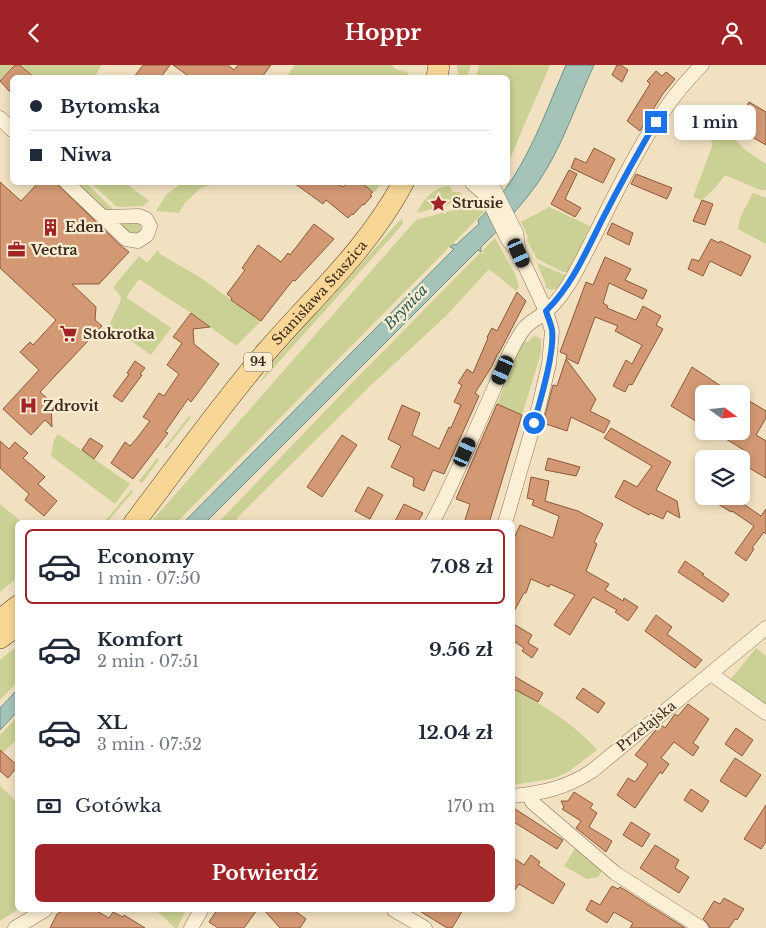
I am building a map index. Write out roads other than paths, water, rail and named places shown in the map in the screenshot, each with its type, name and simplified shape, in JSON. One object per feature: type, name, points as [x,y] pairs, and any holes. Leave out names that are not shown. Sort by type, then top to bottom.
[{"type":"main road","name":"Stanisława Staszica","points":[[136,520],[235,389],[348,261],[405,185]]},
{"type":"main road","name":"Stanisława Staszica","points":[[119,520],[174,469]]},
{"type":"main road","points":[[0,620],[15,608]]},
{"type":"main road","points":[[0,639],[15,627]]},
{"type":"street","points":[[433,520],[520,334],[529,323],[546,311],[561,296],[656,122],[686,80],[702,65]]},
{"type":"street","points":[[0,119],[10,128]]},
{"type":"street","points":[[69,185],[104,217]]},
{"type":"street","points":[[475,185],[481,189],[491,189],[546,311],[552,331],[549,364],[539,406],[506,520]]},
{"type":"street","name":"Przełajska","points":[[515,795],[529,794],[564,786],[586,775],[766,628]]},
{"type":"street","points":[[711,674],[766,713]]},
{"type":"street","points":[[529,794],[532,802],[614,873],[701,928]]},
{"type":"street","points":[[15,928],[41,912]]},
{"type":"street","points":[[191,928],[200,912]]},
{"type":"street","points":[[397,912],[425,928]]},
{"type":"water","name":"Brynica","points":[[566,65],[594,65],[568,126],[546,170],[518,209],[481,247],[481,252],[478,250],[208,520],[186,520],[454,249],[450,247],[454,244],[456,245],[479,224],[478,220],[494,204],[508,185],[510,185],[510,181],[530,148]]},
{"type":"water","points":[[15,692],[15,714],[0,730],[0,708]]},
{"type":"place","name":"Strusie","points":[[438,203]]},
{"type":"place","name":"Eden","points":[[51,227]]},
{"type":"place","name":"Vectra","points":[[17,250]]},
{"type":"place","name":"Stokrotka","points":[[69,334]]},
{"type":"place","name":"Zdrovit","points":[[29,406]]}]
